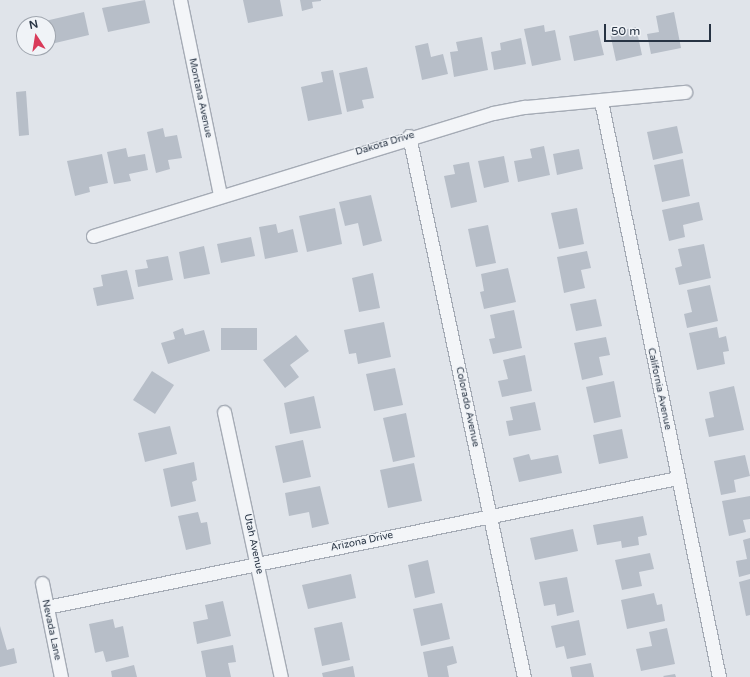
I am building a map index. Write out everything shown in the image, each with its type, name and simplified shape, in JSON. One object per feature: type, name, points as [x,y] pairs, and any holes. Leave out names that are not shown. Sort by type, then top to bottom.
[{"type":"street","name":"Montana Avenue","points":[[180,0],[220,195]]},
{"type":"street","name":"Dakota Drive","points":[[93,236],[410,136],[493,112],[525,107],[685,92]]},
{"type":"street","name":"California Avenue","points":[[600,101],[718,677]]},
{"type":"street","name":"Colorado Avenue","points":[[410,136],[524,677]]},
{"type":"street","name":"Utah Avenue","points":[[224,412],[281,677]]},
{"type":"street","name":"Arizona Drive","points":[[46,607],[677,478]]},
{"type":"street","name":"Nevada Lane","points":[[42,583],[61,677]]},
{"type":"building","points":[[145,0],[150,23],[108,32],[102,8]]},
{"type":"building","points":[[243,0],[280,0],[283,16],[248,23]]},
{"type":"building","points":[[300,0],[321,1],[312,2],[313,8],[302,11]]},
{"type":"building","points":[[84,12],[89,35],[56,43],[56,18]]},
{"type":"building","points":[[674,12],[681,48],[651,54],[647,34],[659,32],[656,16]]},
{"type":"building","points":[[544,25],[545,32],[555,30],[561,60],[532,66],[524,29]]},
{"type":"building","points":[[636,27],[642,55],[616,61],[610,33]]},
{"type":"building","points":[[598,30],[604,55],[574,61],[569,36]]},
{"type":"building","points":[[482,37],[488,70],[454,77],[450,52],[458,51],[456,42]]},
{"type":"building","points":[[521,38],[526,64],[494,70],[491,52],[501,50],[500,43]]},
{"type":"building","points":[[428,43],[431,57],[443,54],[448,74],[422,80],[415,46]]},
{"type":"building","points":[[367,67],[374,98],[362,100],[364,108],[347,112],[339,73]]},
{"type":"building","points":[[333,70],[342,114],[308,121],[301,87],[323,82],[321,72]]},
{"type":"building","points":[[26,91],[29,135],[19,136],[16,92]]},
{"type":"building","points":[[677,126],[683,153],[653,160],[647,132]]},
{"type":"building","points":[[163,128],[165,137],[177,135],[182,158],[168,160],[170,169],[156,173],[147,132]]},
{"type":"building","points":[[544,146],[550,175],[518,182],[514,161],[532,158],[530,149]]},
{"type":"building","points":[[126,148],[128,157],[145,154],[148,170],[129,174],[131,181],[114,184],[107,152]]},
{"type":"building","points":[[579,149],[583,169],[557,175],[553,154]]},
{"type":"building","points":[[102,154],[108,183],[89,187],[90,192],[75,196],[67,161]]},
{"type":"building","points":[[504,156],[509,182],[484,188],[478,161]]},
{"type":"building","points":[[683,159],[690,196],[662,202],[654,165]]},
{"type":"building","points":[[469,162],[477,202],[451,208],[444,176],[455,174],[453,165]]},
{"type":"building","points":[[371,195],[382,241],[363,246],[358,223],[345,226],[339,202]]},
{"type":"building","points":[[699,202],[703,220],[683,225],[685,237],[669,241],[662,210]]},
{"type":"building","points":[[335,208],[342,244],[307,252],[299,216]]},
{"type":"building","points":[[577,208],[584,244],[559,249],[551,213]]},
{"type":"building","points":[[276,224],[278,233],[293,229],[298,252],[265,259],[259,227]]},
{"type":"building","points":[[488,225],[496,263],[476,267],[468,229]]},
{"type":"building","points":[[251,237],[255,256],[221,263],[217,244]]},
{"type":"building","points":[[704,244],[711,278],[679,285],[675,268],[682,266],[678,249]]},
{"type":"building","points":[[204,246],[210,274],[184,279],[179,252]]},
{"type":"building","points":[[587,251],[591,268],[581,270],[585,288],[564,293],[557,257]]},
{"type":"building","points":[[168,256],[173,280],[138,287],[135,270],[148,268],[146,260]]},
{"type":"building","points":[[508,268],[516,302],[484,309],[480,292],[484,291],[481,274]]},
{"type":"building","points":[[127,270],[134,299],[97,306],[93,288],[103,286],[101,275]]},
{"type":"building","points":[[373,273],[380,308],[359,312],[352,278]]},
{"type":"building","points":[[710,285],[718,321],[687,328],[684,314],[692,312],[687,290]]},
{"type":"building","points":[[596,299],[602,326],[576,331],[570,304]]},
{"type":"building","points":[[514,310],[522,348],[493,354],[489,339],[495,338],[490,315]]},
{"type":"building","points":[[384,322],[391,357],[358,364],[356,353],[349,354],[344,330]]},
{"type":"building","points":[[717,327],[719,338],[726,336],[729,351],[723,352],[725,364],[697,370],[689,333]]},
{"type":"building","points":[[183,328],[185,335],[204,330],[210,351],[168,364],[161,343],[175,339],[173,332]]},
{"type":"building","points":[[221,328],[257,328],[257,350],[221,350]]},
{"type":"building","points":[[296,335],[309,351],[290,365],[299,377],[285,388],[263,360]]},
{"type":"building","points":[[606,337],[610,355],[599,357],[603,375],[582,380],[574,343]]},
{"type":"building","points":[[525,355],[532,391],[502,397],[498,381],[508,379],[503,360]]},
{"type":"building","points":[[395,368],[403,405],[374,411],[366,374]]},
{"type":"building","points":[[152,371],[174,385],[155,414],[133,400]]},
{"type":"building","points":[[614,381],[621,417],[594,423],[586,387]]},
{"type":"building","points":[[734,386],[744,430],[709,437],[705,419],[714,417],[709,392]]},
{"type":"building","points":[[314,396],[321,428],[290,434],[284,403]]},
{"type":"building","points":[[535,402],[541,430],[509,436],[506,421],[513,420],[510,407]]},
{"type":"building","points":[[406,413],[415,457],[393,462],[383,418]]},
{"type":"building","points":[[170,426],[177,454],[145,462],[138,433]]},
{"type":"building","points":[[622,429],[628,458],[599,464],[593,435]]},
{"type":"building","points":[[303,440],[311,477],[283,483],[275,446]]},
{"type":"building","points":[[529,454],[531,460],[558,455],[562,473],[519,482],[513,458]]},
{"type":"building","points":[[745,455],[750,476],[734,480],[736,492],[721,495],[714,461]]},
{"type":"building","points":[[194,462],[197,480],[192,482],[196,501],[171,507],[163,469]]},
{"type":"building","points":[[414,463],[422,501],[388,508],[380,470]]},
{"type":"building","points":[[320,486],[329,524],[312,528],[309,512],[289,516],[285,493]]},
{"type":"building","points":[[750,496],[750,519],[743,520],[746,532],[729,536],[722,501]]},
{"type":"building","points":[[198,512],[201,523],[207,522],[211,544],[186,550],[178,516]]},
{"type":"building","points":[[643,516],[647,535],[638,537],[639,545],[622,548],[621,541],[597,545],[593,525]]},
{"type":"building","points":[[573,529],[578,551],[535,560],[530,538]]},
{"type":"building","points":[[750,538],[750,574],[739,577],[736,561],[747,559],[743,540]]},
{"type":"building","points":[[650,553],[654,569],[639,572],[642,586],[622,590],[615,560]]},
{"type":"building","points":[[428,560],[435,593],[415,598],[408,565]]},
{"type":"building","points":[[351,574],[356,598],[308,609],[302,585]]},
{"type":"building","points":[[567,577],[574,612],[557,616],[555,604],[544,606],[539,582]]},
{"type":"building","points":[[750,579],[750,615],[746,616],[739,582]]},
{"type":"building","points":[[654,593],[657,605],[662,604],[665,621],[627,629],[621,600]]},
{"type":"building","points":[[223,601],[231,636],[197,644],[193,622],[208,619],[205,605]]},
{"type":"building","points":[[442,603],[450,639],[421,646],[413,609]]},
{"type":"building","points":[[113,619],[115,628],[123,626],[129,657],[106,662],[103,651],[95,653],[89,624]]},
{"type":"building","points":[[579,620],[586,655],[567,659],[564,646],[556,648],[551,626]]},
{"type":"building","points":[[342,622],[350,660],[322,666],[314,628]]},
{"type":"building","points":[[0,626],[7,650],[14,648],[17,663],[0,667]]},
{"type":"building","points":[[667,628],[675,664],[641,671],[636,649],[652,646],[649,632]]},
{"type":"building","points":[[233,645],[236,662],[228,663],[231,677],[206,677],[201,651]]},
{"type":"building","points":[[453,646],[457,663],[447,666],[449,677],[428,677],[423,652]]},
{"type":"building","points":[[591,663],[594,677],[572,677],[570,667]]},
{"type":"building","points":[[134,665],[137,677],[112,677],[111,671]]},
{"type":"building","points":[[353,666],[355,677],[323,677],[322,673]]},
{"type":"building","points":[[675,674],[676,677],[663,676]]}]
